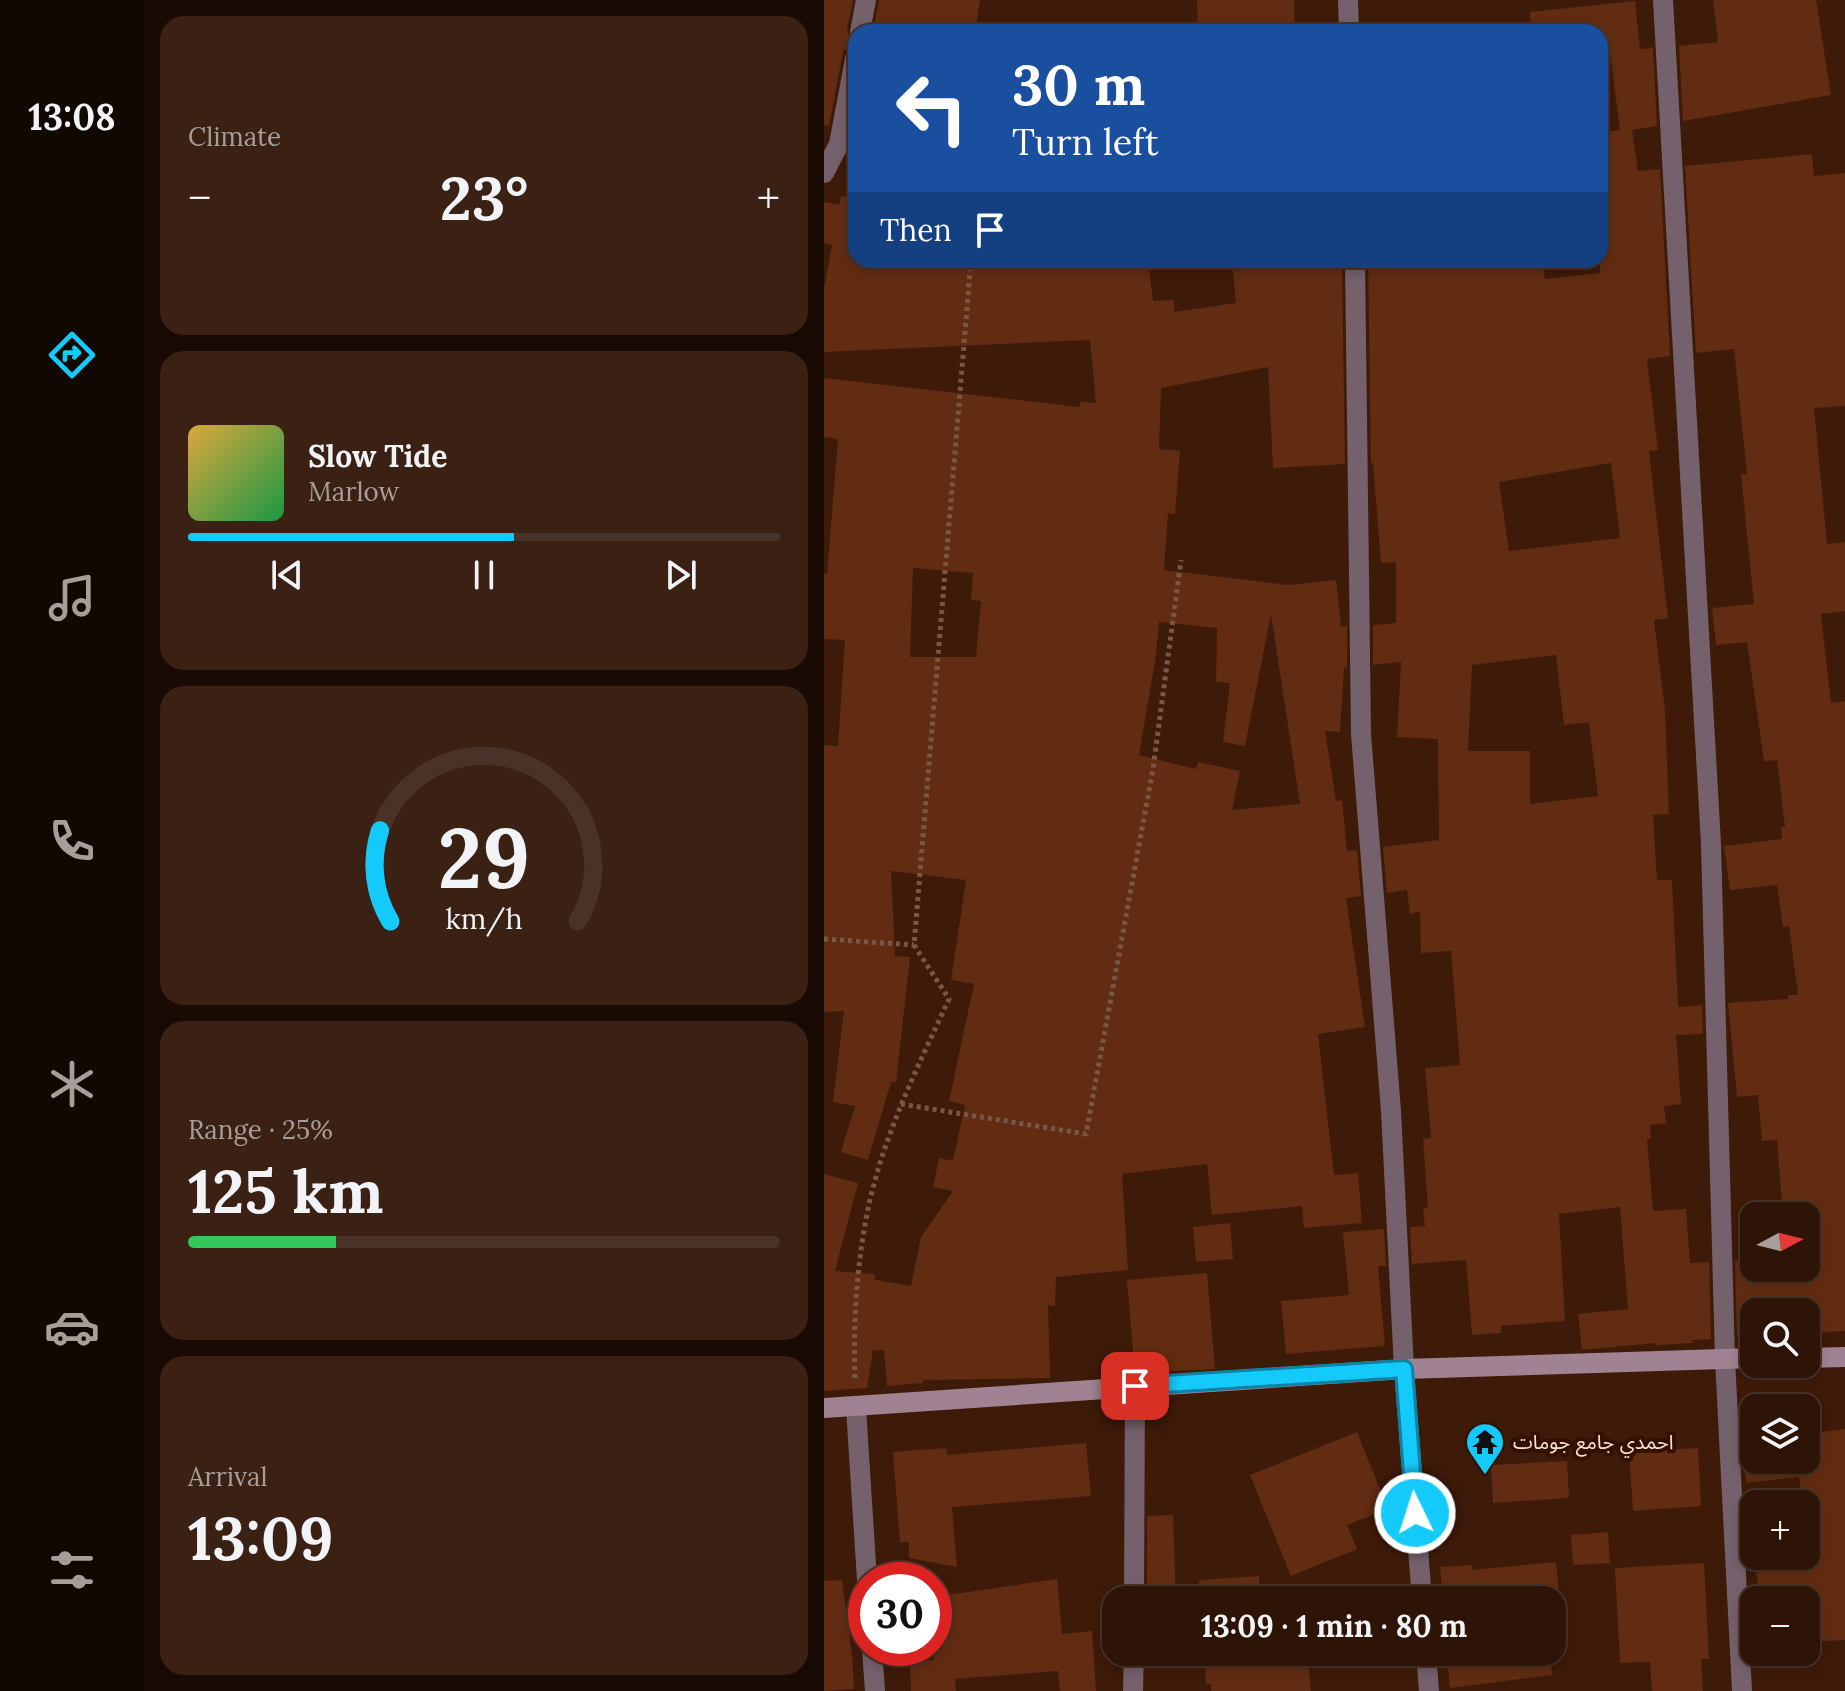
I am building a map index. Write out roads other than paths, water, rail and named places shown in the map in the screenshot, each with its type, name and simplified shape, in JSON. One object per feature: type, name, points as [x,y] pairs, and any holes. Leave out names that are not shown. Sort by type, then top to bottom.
[{"type":"street","points":[[862,24],[866,0]]},
{"type":"street","points":[[1348,0],[1349,24]]},
{"type":"street","points":[[1663,0],[1711,844],[1725,1359],[1742,1691]]},
{"type":"street","points":[[824,173],[839,144],[848,96]]},
{"type":"street","points":[[1355,268],[1361,734],[1391,1111],[1404,1369],[1421,1586]]},
{"type":"street","points":[[1820,1358],[1845,1357]]},
{"type":"street","points":[[824,1408],[1404,1369],[1740,1358]]},
{"type":"street","points":[[1134,1586],[1135,1386]]},
{"type":"street","points":[[856,1408],[866,1562]]},
{"type":"street","points":[[873,1666],[875,1691]]},
{"type":"street","points":[[1133,1691],[1134,1666]]},
{"type":"street","points":[[1427,1666],[1429,1691]]},
{"type":"place","name":"احمدي جامع جومات","points":[[1485,1476]]}]
